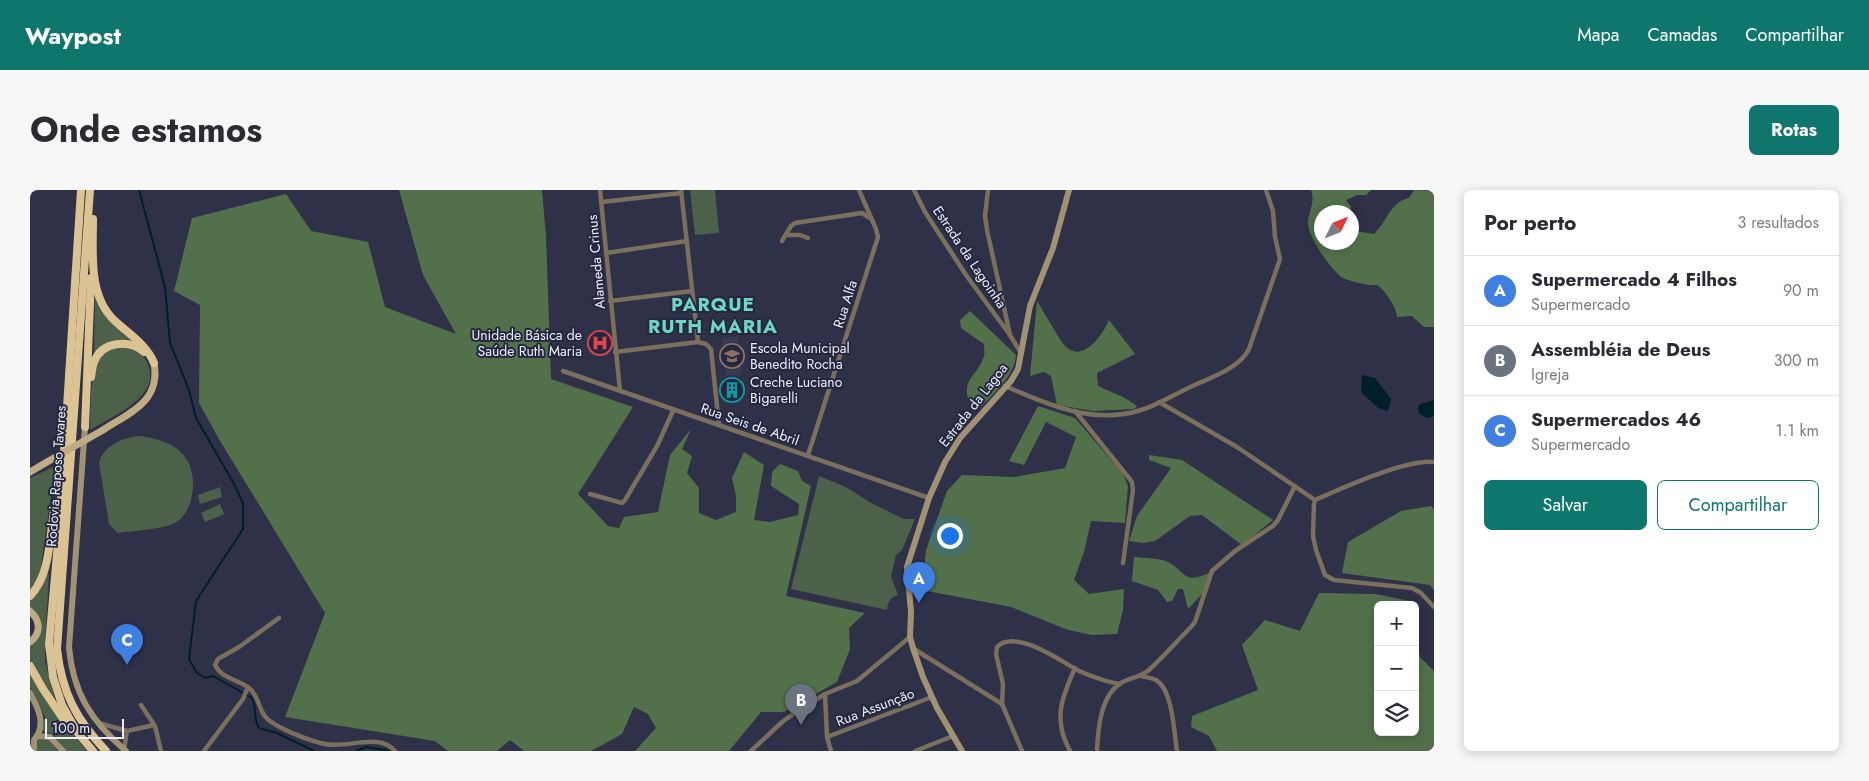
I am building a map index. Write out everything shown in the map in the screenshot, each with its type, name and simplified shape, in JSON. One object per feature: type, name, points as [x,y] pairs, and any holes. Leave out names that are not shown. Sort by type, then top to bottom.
[{"type":"highway","name":"Rodovia Raposo Tavares","points":[[81,190],[62,481],[49,644],[50,661],[56,691],[77,732],[92,751]]},
{"type":"highway","name":"Rodovia Raposo Tavares","points":[[91,190],[58,649],[62,679],[70,703],[84,727],[106,751]]},
{"type":"highway","points":[[91,190],[96,285],[102,303],[113,320],[148,350],[154,362]]},
{"type":"highway","points":[[86,427],[93,249]]},
{"type":"highway","points":[[86,427],[94,361],[102,351],[115,344],[128,344],[141,349],[154,362]]},
{"type":"highway","points":[[30,596],[37,588],[46,566],[53,514],[62,481]]},
{"type":"highway","points":[[30,666],[43,690],[62,717],[92,751]]},
{"type":"main road","points":[[30,472],[103,430],[139,406],[151,394],[156,382],[154,362]]},
{"type":"main road","points":[[30,611],[38,622],[39,628],[37,634],[30,642]]},
{"type":"street","name":"Alameda Crinus","points":[[600,190],[620,391]]},
{"type":"street","name":"Rua Alfa","points":[[808,456],[878,237],[858,190]]},
{"type":"street","name":"Estrada da Lagoinha","points":[[914,190],[925,212],[966,275],[1022,354]]},
{"type":"street","points":[[988,190],[985,216],[987,230],[1010,335]]},
{"type":"street","name":"Estrada da Lagoa","points":[[962,751],[932,697],[913,648],[910,637],[911,612],[907,567],[929,498],[941,469],[960,438],[1015,375],[1022,354],[1030,306],[1053,248],[1069,190]]},
{"type":"street","points":[[1005,386],[1048,405],[1102,415],[1120,414],[1144,409],[1232,366],[1246,356],[1280,259],[1275,237],[1273,211],[1266,190]]},
{"type":"street","points":[[602,202],[681,191],[698,342]]},
{"type":"street","points":[[782,241],[787,235],[787,231],[795,224],[862,213],[871,218]]},
{"type":"street","points":[[787,235],[800,235],[808,238]]},
{"type":"street","points":[[606,253],[686,241]]},
{"type":"street","points":[[610,301],[692,291]]},
{"type":"street","points":[[616,352],[698,342],[706,344],[711,349],[719,425]]},
{"type":"street","name":"Rua Seis de Abril","points":[[563,371],[929,498]]},
{"type":"street","points":[[1159,402],[1237,447],[1315,500]]},
{"type":"street","points":[[590,494],[622,503],[657,446],[674,411]]},
{"type":"street","points":[[1075,411],[1132,482],[1133,490],[1123,563]]},
{"type":"street","points":[[86,427],[69,647],[76,686],[85,705],[96,722],[125,750]]},
{"type":"street","points":[[1315,500],[1388,471],[1420,462],[1434,462]]},
{"type":"street","points":[[1097,751],[1098,730],[1102,714],[1112,692],[1120,684],[1141,676],[1193,624],[1212,571],[1235,551],[1273,526],[1295,486]]},
{"type":"street","points":[[1315,500],[1313,536],[1325,575],[1334,580],[1412,588],[1421,593],[1434,607]]},
{"type":"street","points":[[279,618],[216,662],[217,669],[257,697],[260,710],[265,717],[280,727],[324,744],[377,742],[385,743],[396,751]]},
{"type":"street","points":[[751,751],[782,722],[825,694],[857,681],[910,637]]},
{"type":"street","points":[[1022,751],[1002,704],[1003,684],[996,654],[997,647],[1001,644],[1014,642],[1031,645],[1106,682],[1120,684]]},
{"type":"street","points":[[913,648],[1002,704]]},
{"type":"street","points":[[1070,751],[1063,738],[1060,726],[1061,702],[1075,668]]},
{"type":"street","points":[[1141,676],[1156,680],[1164,688],[1170,705],[1177,751]]},
{"type":"street","points":[[204,751],[243,699],[248,689]]},
{"type":"street","points":[[30,693],[38,707],[41,719],[34,740],[34,751]]},
{"type":"street","points":[[825,694],[827,737],[831,751]]},
{"type":"street","name":"Rua Assunção","points":[[827,737],[932,697]]},
{"type":"street","points":[[141,705],[154,725],[161,751]]},
{"type":"street","points":[[96,722],[127,731],[154,725]]},
{"type":"street","points":[[125,750],[127,731]]},
{"type":"street","points":[[34,740],[50,736],[63,751]]},
{"type":"street","points":[[915,751],[953,736]]},
{"type":"shaded area","name":"Escola Municipal Benedito Rocha","points":[[738,336],[742,375],[726,376],[722,338]]},
{"type":"shaded area","points":[[1362,375],[1375,378],[1391,399],[1388,411],[1378,408],[1361,392]]},
{"type":"shaded area","points":[[1434,400],[1434,415],[1432,417],[1427,418],[1419,413],[1418,407],[1420,404]]},
{"type":"green space","points":[[399,190],[542,190],[546,236],[551,379],[633,407],[578,494],[608,526],[619,528],[624,517],[658,512],[670,455],[691,429],[682,449],[692,456],[687,473],[699,488],[699,513],[716,520],[736,512],[736,496],[732,478],[744,452],[764,465],[754,520],[770,522],[798,515],[799,504],[771,486],[772,472],[780,464],[798,471],[802,481],[811,486],[786,596],[865,613],[849,628],[850,649],[837,682],[784,712],[761,712],[729,751],[635,751],[656,728],[648,714],[634,707],[622,734],[591,751],[524,751],[510,740],[497,751],[448,751],[435,741],[285,717],[325,613],[199,403],[200,305],[174,291],[192,218],[286,194],[311,231],[368,242],[385,307],[456,334],[423,275]]},
{"type":"green space","points":[[690,190],[715,190],[719,233],[695,235]]},
{"type":"green space","points":[[1311,190],[1371,190],[1366,195],[1357,195],[1346,200],[1350,205],[1314,205],[1314,242],[1308,226]]},
{"type":"green space","points":[[1414,190],[1434,191],[1434,327],[1424,327],[1412,316],[1397,317],[1390,300],[1377,285],[1369,285],[1342,277],[1319,250],[1359,250],[1359,232],[1374,234],[1393,208],[1409,198]]},
{"type":"green space","points":[[95,293],[136,343],[118,341],[108,343],[94,354]]},
{"type":"green space","points":[[1037,301],[1063,344],[1073,351],[1079,352],[1092,345],[1098,339],[1109,320],[1135,354],[1097,373],[1098,386],[1125,398],[1137,406],[1134,409],[1093,411],[1057,405],[1051,376],[1044,372],[1030,376]]},
{"type":"green space","points":[[970,311],[1016,355],[1012,370],[980,408],[969,402],[967,394],[969,382],[984,356],[984,344],[961,328],[960,320]]},
{"type":"green space","points":[[123,346],[139,353],[145,359],[149,367],[150,378],[147,388],[140,397],[121,413],[90,430],[92,383],[96,365],[104,353]]},
{"type":"green space","points":[[1038,406],[1075,418],[1123,474],[1128,486],[1125,523],[1091,521],[1084,552],[1074,580],[1089,594],[1124,589],[1123,610],[1117,634],[1092,635],[1068,630],[1011,607],[922,590],[926,550],[947,491],[962,475],[1014,477],[1065,468],[1076,437],[1046,422],[1024,465],[1009,461]]},
{"type":"green space","points":[[140,436],[166,443],[183,454],[190,467],[192,476],[193,485],[190,503],[181,518],[175,523],[156,528],[118,533],[109,524],[99,463],[109,447],[115,443],[127,438]]},
{"type":"green space","points":[[1149,455],[1182,460],[1273,520],[1242,545],[1202,515],[1190,516],[1155,541],[1143,543],[1129,541],[1137,516],[1171,468],[1149,460]]},
{"type":"green space","points":[[55,466],[40,574],[30,591],[30,478]]},
{"type":"green space","points":[[819,476],[846,487],[871,503],[904,519],[915,519],[902,550],[896,555],[891,576],[898,595],[890,601],[887,610],[791,589]]},
{"type":"green space","points":[[220,487],[222,497],[200,504],[198,495]]},
{"type":"green space","points":[[220,504],[224,514],[205,522],[201,513]]},
{"type":"green space","points":[[1431,506],[1434,509],[1434,590],[1430,585],[1342,573],[1348,542],[1401,511]]},
{"type":"green space","points":[[1134,557],[1166,561],[1186,576],[1195,578],[1211,572],[1202,594],[1188,609],[1183,589],[1178,589],[1172,601],[1167,602],[1158,590],[1132,581]]},
{"type":"green space","points":[[48,571],[45,661],[56,703],[49,695],[30,660],[30,646],[41,632],[41,621],[30,607],[30,601],[41,587]]},
{"type":"green space","points":[[1319,593],[1375,594],[1410,601],[1374,601],[1374,736],[1419,736],[1419,652],[1420,657],[1434,671],[1434,751],[1217,751],[1209,736],[1191,727],[1192,716],[1258,690],[1242,645],[1265,620],[1300,631]]},
{"type":"green space","points":[[30,671],[58,717],[87,751],[65,751],[53,734],[42,731],[45,717],[30,687]]},
{"type":"green space","points":[[39,739],[49,740],[58,751],[36,751]]},
{"type":"waterway","points":[[139,190],[165,287],[170,343],[189,390],[196,418],[243,503],[243,529],[196,601],[189,659],[197,673],[205,678],[213,676],[252,698],[259,728],[277,733],[314,751]]},
{"type":"waterway","points":[[356,751],[366,747],[390,751]]},
{"type":"place","name":"Unidade Básica de Saúde Ruth Maria","points":[[600,343]]},
{"type":"place","name":"Escola Municipal Benedito Rocha","points":[[732,356]]},
{"type":"place","name":"Creche Luciano Bigarelli","points":[[732,390]]},
{"type":"place","name":"Supermercado 4 Filhos","points":[[919,603]]},
{"type":"place","name":"Supermercados 46","points":[[127,665]]},
{"type":"place","name":"Assembléia de Deus","points":[[801,725]]},
{"type":"district","name":"PARQUE RUTH MARIA","points":[[713,315]]}]
